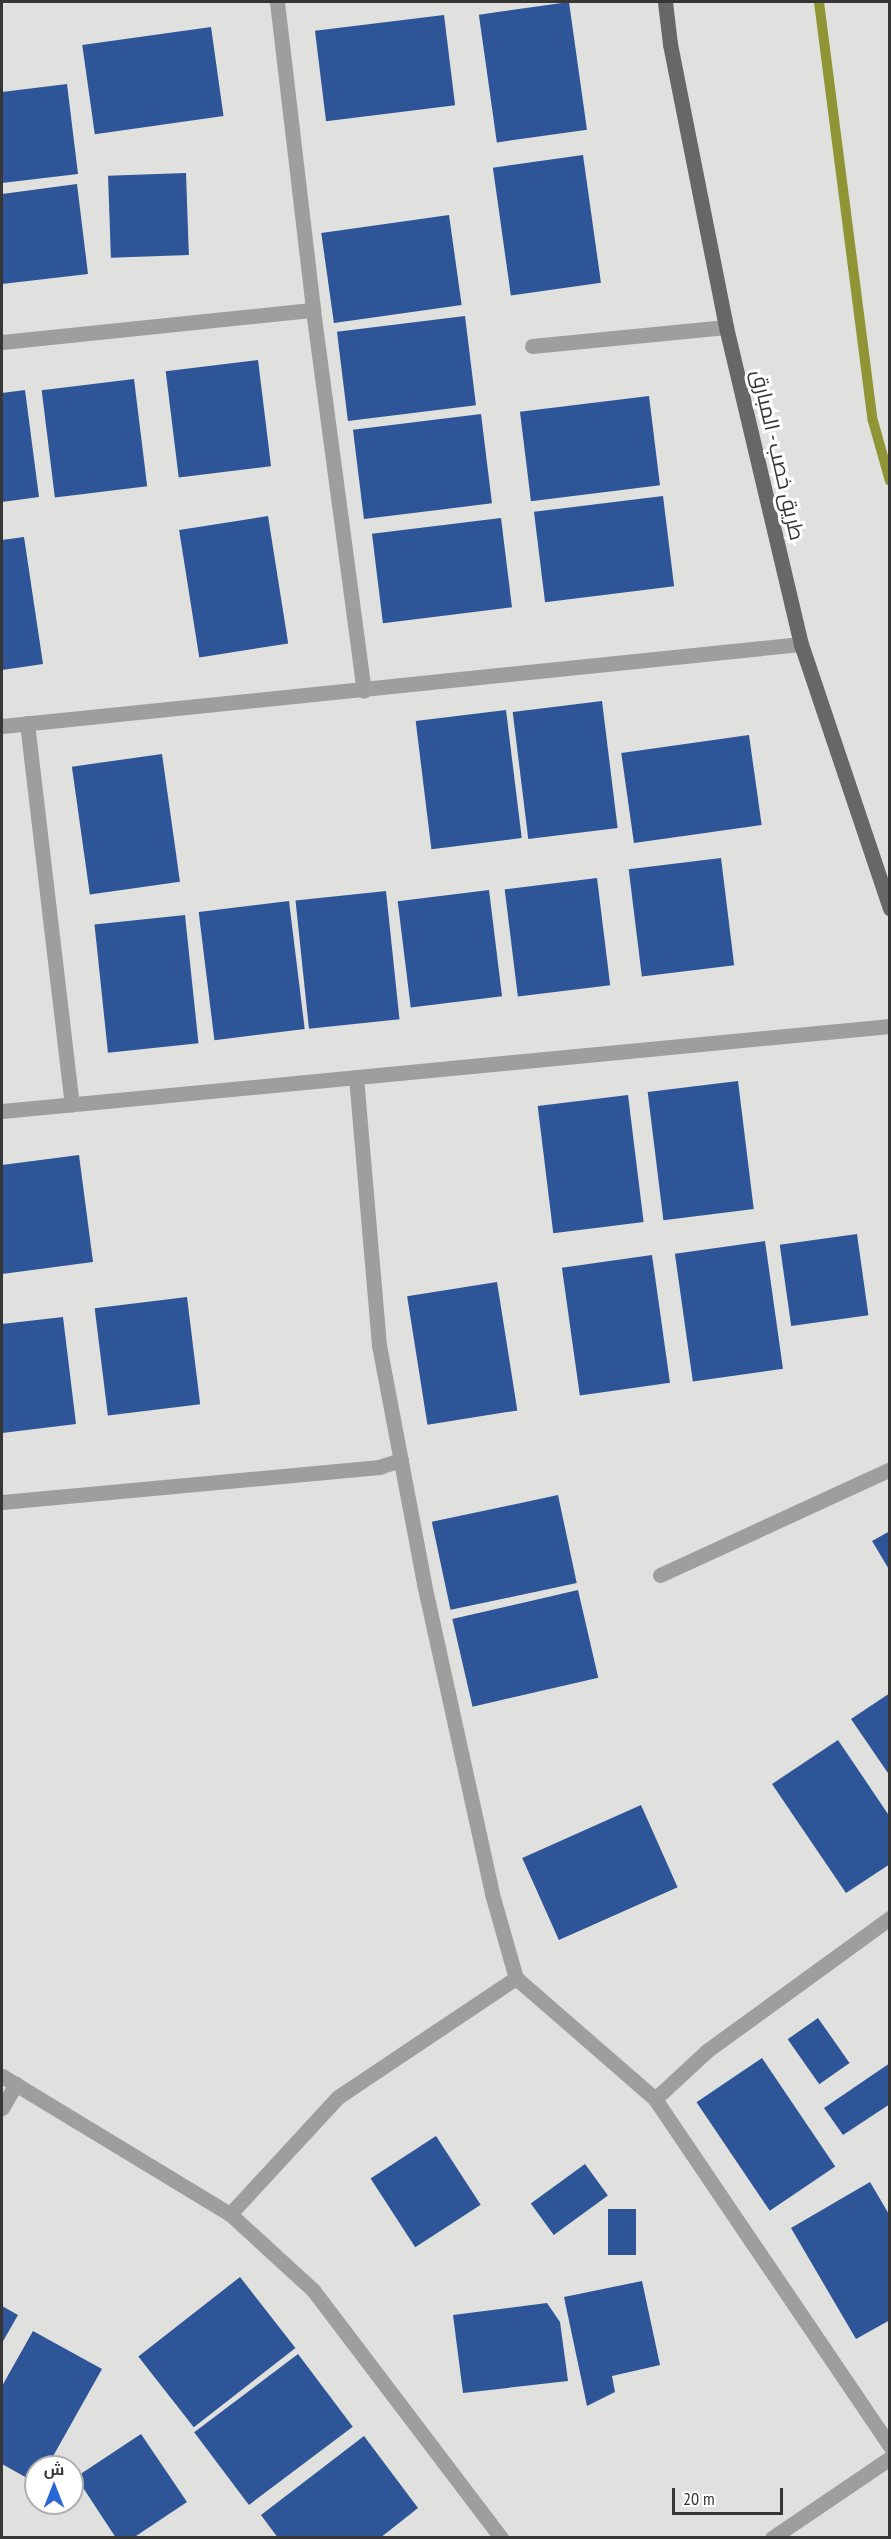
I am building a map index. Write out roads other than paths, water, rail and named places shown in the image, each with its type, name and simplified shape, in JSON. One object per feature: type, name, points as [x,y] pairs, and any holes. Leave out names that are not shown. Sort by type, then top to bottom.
[{"type":"main road","name":"طريق خصب - المبارق","points":[[665,2],[670,44],[726,327],[801,644],[890,908]]},
{"type":"street","points":[[277,2],[312,310],[364,691]]},
{"type":"street","points":[[2,342],[312,310]]},
{"type":"street","points":[[532,346],[726,327]]},
{"type":"street","points":[[2,726],[364,691],[801,644]]},
{"type":"street","points":[[27,723],[72,1104]]},
{"type":"street","points":[[2,1111],[890,1026]]},
{"type":"street","points":[[356,1077],[379,1345],[484,1859],[516,1978],[655,2098],[890,2446]]},
{"type":"street","points":[[2,1502],[379,1467],[401,1460]]},
{"type":"street","points":[[660,1575],[890,1469]]},
{"type":"street","points":[[655,2098],[708,2050],[890,1918]]},
{"type":"street","points":[[230,2214],[338,2097],[516,1978]]},
{"type":"street","points":[[2,2076],[230,2214],[313,2290],[501,2538]]},
{"type":"street","points":[[2,2108],[16,2085]]},
{"type":"street","points":[[772,2538],[890,2458]]},
{"type":"waterway","points":[[819,2],[873,421],[890,481]]}]
